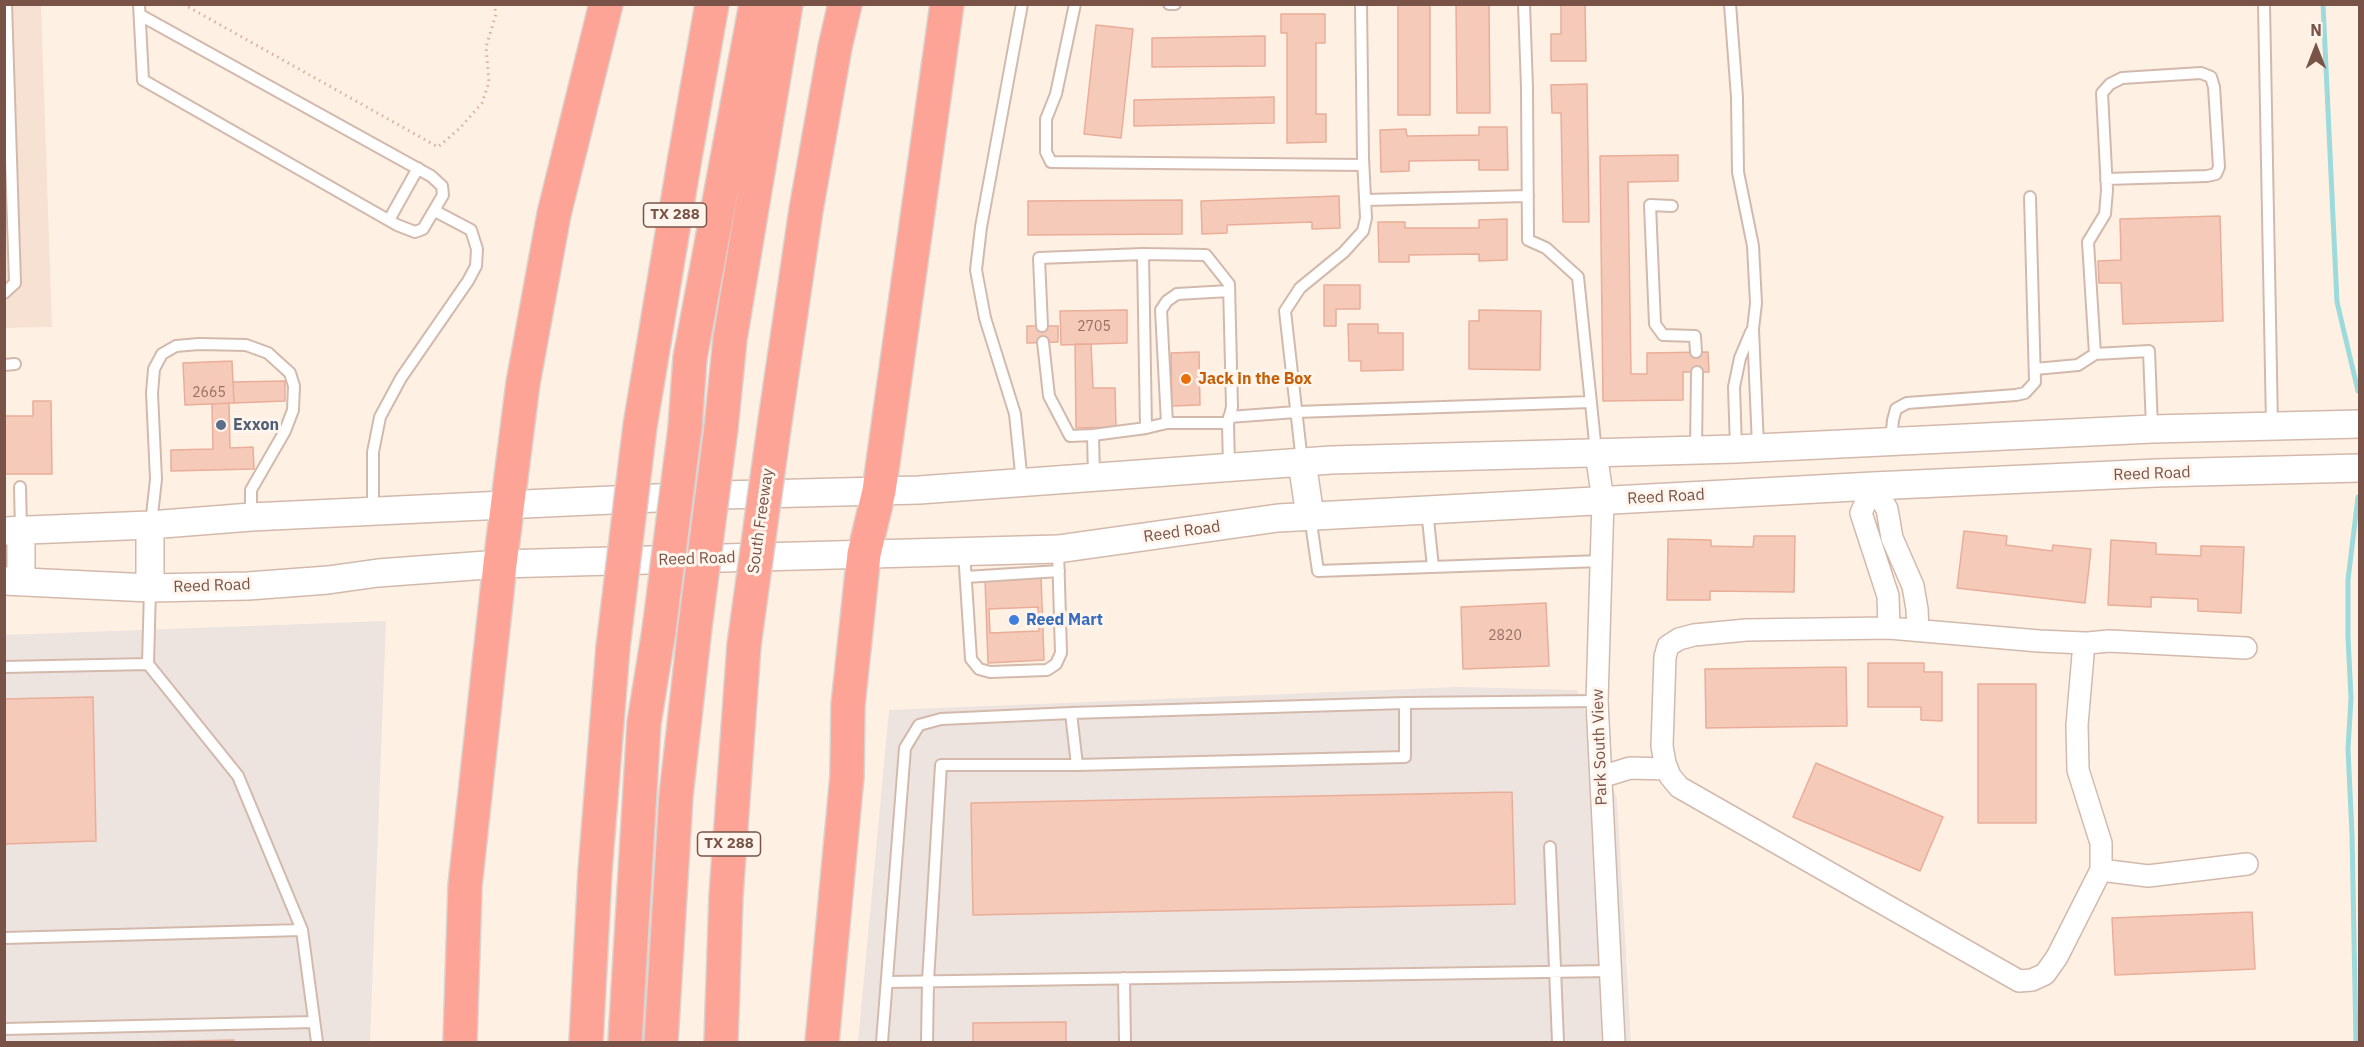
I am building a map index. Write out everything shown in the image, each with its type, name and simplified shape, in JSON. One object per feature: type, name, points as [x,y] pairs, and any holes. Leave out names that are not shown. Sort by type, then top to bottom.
[{"type":"highway","points":[[460,1042],[465,886],[500,564],[523,383],[554,214],[606,4]]},
{"type":"highway","name":"TX 288","points":[[586,1042],[594,871],[613,647],[640,426],[712,4]]},
{"type":"highway","points":[[625,1042],[644,723],[659,630],[685,428],[690,358],[756,4]]},
{"type":"highway","points":[[661,1042],[676,796],[695,627],[721,428],[730,339],[786,4]]},
{"type":"highway","name":"South Freeway","points":[[721,1042],[726,896],[744,645],[806,210],[835,47],[845,4]]},
{"type":"highway","points":[[822,1042],[848,776],[849,705],[864,554],[879,491],[946,4]]},
{"type":"street","points":[[13,582],[13,530],[150,525],[251,517],[509,504],[879,491],[1302,462],[1696,450],[2152,429],[2360,424]]},
{"type":"street","points":[[2152,429],[2156,474]]},
{"type":"street","points":[[1880,442],[1873,486],[1861,513],[1888,596],[1889,628]]},
{"type":"street","name":"Park South View","points":[[1596,453],[1603,500],[1597,701],[1614,1042]]},
{"type":"street","points":[[1302,462],[1310,516]]},
{"type":"street","name":"Reed Road","points":[[13,582],[150,588],[248,586],[500,564],[864,554],[965,564],[1058,560],[1278,518],[1873,486],[2360,468]]},
{"type":"street","points":[[1873,486],[1887,509],[1892,538],[1912,586],[1917,609],[1918,630]]},
{"type":"street","points":[[150,525],[150,588]]},
{"type":"street","points":[[2084,643],[2078,725],[2078,770],[2101,843],[2101,870],[2051,965],[2045,974],[2032,980],[2019,981],[1679,786],[1667,769],[1662,746],[1665,657],[1668,646],[1679,639],[1746,630],[1889,628],[2039,641],[2084,643],[2109,641],[2246,648]]},
{"type":"street","points":[[1601,777],[1630,768],[1667,769]]},
{"type":"street","points":[[2101,870],[2148,876],[2247,864]]},
{"type":"lane","points":[[4,293],[15,283],[6,4]]},
{"type":"lane","points":[[1022,4],[981,227],[976,270],[986,318],[1015,414],[1022,483]]},
{"type":"lane","points":[[1075,4],[1056,94],[1046,119],[1046,152],[1052,162],[1363,165]]},
{"type":"lane","points":[[1169,4],[1175,4]]},
{"type":"lane","points":[[1302,462],[1285,311],[1300,288],[1344,252],[1363,231],[1366,218],[1361,4]]},
{"type":"lane","points":[[1524,4],[1528,240],[1546,248],[1578,277],[1596,453]]},
{"type":"lane","points":[[1730,4],[1737,97],[1738,172],[1753,246],[1756,303],[1747,447]]},
{"type":"lane","points":[[2264,4],[2272,426]]},
{"type":"lane","points":[[140,10],[418,168],[442,186],[443,195],[423,229],[415,232],[389,220],[143,80],[140,10]]},
{"type":"lane","points":[[2095,354],[2088,242],[2105,214],[2106,179],[2102,93],[2110,84],[2122,78],[2201,73],[2211,78],[2214,87],[2219,167],[2216,174],[2106,179]]},
{"type":"lane","points":[[389,220],[418,168]]},
{"type":"lane","points":[[1365,200],[1528,196]]},
{"type":"lane","points":[[1880,442],[1893,420],[1896,409],[1907,403],[2025,393],[2035,382],[2030,197]]},
{"type":"lane","points":[[1671,206],[1650,205],[1655,324],[1664,335],[1695,336],[1696,352]]},
{"type":"lane","points":[[373,511],[373,452],[380,417],[401,378],[476,266],[477,249],[471,230],[435,211]]},
{"type":"lane","points":[[1143,254],[1146,428]]},
{"type":"lane","points":[[1042,326],[1039,258],[1143,254],[1206,255],[1228,284],[1229,291],[1232,406],[1229,420],[1229,468]]},
{"type":"lane","points":[[1167,423],[1161,310],[1167,301],[1177,294],[1229,291]]},
{"type":"lane","points":[[1747,447],[1734,387],[1740,358],[1753,328]]},
{"type":"lane","points":[[1043,342],[1049,396],[1070,436],[1146,428],[1167,423],[1229,420],[1296,412],[1591,402]]},
{"type":"lane","points":[[150,525],[156,478],[152,393],[154,369],[162,354],[176,346],[199,344],[246,345],[267,353],[290,373],[294,386],[293,410],[285,430],[251,490],[251,517]]},
{"type":"lane","points":[[2035,369],[2078,365],[2095,354],[2149,351],[2152,429]]},
{"type":"lane","points":[[1696,450],[1697,372]]},
{"type":"lane","points":[[1093,435],[1094,478]]},
{"type":"lane","points":[[13,530],[20,487]]},
{"type":"lane","points":[[1427,510],[1433,567]]},
{"type":"lane","points":[[1310,516],[1318,571],[1601,561]]},
{"type":"lane","points":[[965,564],[971,659],[979,669],[990,672],[1047,670],[1056,664],[1061,653],[1058,560]]},
{"type":"lane","points":[[150,588],[148,664],[238,776],[302,930],[317,1042]]},
{"type":"lane","points":[[4,667],[148,664]]},
{"type":"lane","points":[[882,1042],[905,748],[919,725],[941,719],[1071,713],[1405,703],[1597,701]]},
{"type":"lane","points":[[927,1042],[928,981],[941,765],[1077,765],[1405,757],[1405,703]]},
{"type":"lane","points":[[1071,713],[1077,765]]},
{"type":"lane","points":[[1550,847],[1558,1042]]},
{"type":"lane","points":[[4,938],[302,930]]},
{"type":"lane","points":[[888,982],[1610,971]]},
{"type":"lane","points":[[1124,978],[1125,1042]]},
{"type":"lane","points":[[4,1029],[314,1022]]},
{"type":"path","points":[[183,4],[438,147],[460,128],[482,103],[489,82],[486,47],[496,14],[494,4]]},
{"type":"shaded area","points":[[4,5],[41,5],[52,327],[5,328]]},
{"type":"shaded area","points":[[386,621],[370,1042],[5,1042],[4,635]]},
{"type":"shaded area","points":[[1457,687],[1577,690],[1617,799],[1631,1042],[858,1042],[889,710]]},
{"type":"building","points":[[1398,4],[1430,4],[1430,115],[1398,115]]},
{"type":"building","points":[[1456,4],[1489,4],[1490,113],[1457,113]]},
{"type":"building","points":[[1561,4],[1585,4],[1586,61],[1551,61],[1551,34],[1561,34]]},
{"type":"building","points":[[1281,14],[1325,14],[1325,43],[1316,43],[1316,114],[1326,114],[1326,142],[1287,143],[1287,33],[1281,33]]},
{"type":"building","points":[[1096,25],[1133,29],[1121,138],[1084,134]]},
{"type":"building","points":[[1265,36],[1265,66],[1152,67],[1152,38]]},
{"type":"building","points":[[1587,84],[1589,222],[1563,222],[1561,113],[1552,113],[1551,85]]},
{"type":"building","points":[[1274,97],[1274,123],[1134,126],[1134,100]]},
{"type":"building","points":[[1479,127],[1507,127],[1508,170],[1479,170],[1479,160],[1409,161],[1409,171],[1381,172],[1380,130],[1406,129],[1407,136],[1479,135]]},
{"type":"building","points":[[1678,155],[1678,181],[1628,182],[1631,374],[1647,374],[1647,353],[1708,352],[1709,372],[1683,372],[1683,400],[1603,401],[1600,156]]},
{"type":"building","points":[[1339,196],[1340,228],[1312,229],[1312,222],[1227,225],[1227,233],[1202,234],[1201,201]]},
{"type":"building","points":[[1182,200],[1182,234],[1028,235],[1028,201]]},
{"type":"building","points":[[2220,216],[2223,321],[2123,324],[2121,283],[2099,283],[2098,261],[2121,260],[2120,219]]},
{"type":"building","points":[[1507,219],[1507,260],[1479,261],[1479,254],[1409,255],[1409,262],[1379,262],[1378,222],[1405,222],[1405,228],[1479,228],[1479,220]]},
{"type":"building","points":[[1324,285],[1360,285],[1360,309],[1336,309],[1336,326],[1324,326]]},
{"type":"building","points":[[1127,310],[1127,343],[1061,345],[1060,311]]},
{"type":"building","points":[[1479,310],[1541,311],[1540,370],[1469,369],[1469,321],[1479,321]]},
{"type":"building","points":[[1348,324],[1378,324],[1378,333],[1403,333],[1403,370],[1361,371],[1361,361],[1349,361]]},
{"type":"building","points":[[1027,326],[1058,326],[1058,342],[1027,343]]},
{"type":"building","points":[[1075,344],[1091,344],[1093,388],[1115,388],[1116,427],[1076,428]]},
{"type":"building","name":"Jack in the Box","points":[[1199,352],[1200,405],[1172,406],[1171,353]]},
{"type":"building","points":[[232,361],[234,403],[185,405],[183,363]]},
{"type":"building","points":[[285,381],[285,401],[234,403],[233,382]]},
{"type":"building","points":[[33,401],[51,401],[52,474],[4,474],[4,416],[33,416]]},
{"type":"building","points":[[229,403],[230,448],[253,447],[254,469],[171,471],[171,450],[213,449],[212,404]]},
{"type":"building","points":[[1964,531],[2007,536],[2006,545],[2052,551],[2053,545],[2091,549],[2085,603],[1957,588]]},
{"type":"building","points":[[1754,536],[1795,536],[1794,592],[1710,591],[1710,600],[1667,600],[1668,539],[1711,540],[1711,546],[1753,547]]},
{"type":"building","points":[[2111,540],[2156,543],[2156,554],[2201,556],[2201,546],[2244,547],[2241,613],[2198,611],[2198,599],[2151,597],[2151,607],[2108,605]]},
{"type":"building","points":[[1041,577],[1044,660],[988,663],[985,579]]},
{"type":"building","points":[[1546,603],[1549,666],[1463,669],[1461,607]]},
{"type":"building","name":"Reed Mart","points":[[1038,607],[1039,631],[990,633],[989,609]]},
{"type":"building","points":[[1868,663],[1924,663],[1924,672],[1942,672],[1942,721],[1921,720],[1921,707],[1868,707]]},
{"type":"building","points":[[1846,667],[1847,726],[1706,728],[1705,669]]},
{"type":"building","points":[[1978,684],[2036,684],[2036,823],[1978,823]]},
{"type":"building","points":[[93,697],[96,841],[4,844],[4,699]]},
{"type":"building","points":[[1816,763],[1943,817],[1920,871],[1793,817]]},
{"type":"building","points":[[1512,792],[1515,904],[973,915],[971,803]]},
{"type":"building","points":[[2252,912],[2255,969],[2115,975],[2112,918]]},
{"type":"building","points":[[1066,1022],[1066,1042],[973,1042],[973,1023]]},
{"type":"building","points":[[234,1040],[234,1042],[143,1042]]},
{"type":"waterway","points":[[2323,4],[2337,302],[2358,391]]},
{"type":"waterway","points":[[2356,1042],[2348,749],[2351,698],[2348,580],[2358,497]]},
{"type":"place","name":"Jack in the Box","points":[[1186,379]]},
{"type":"place","name":"Exxon","points":[[221,425]]},
{"type":"place","name":"Reed Mart","points":[[1014,620]]}]
